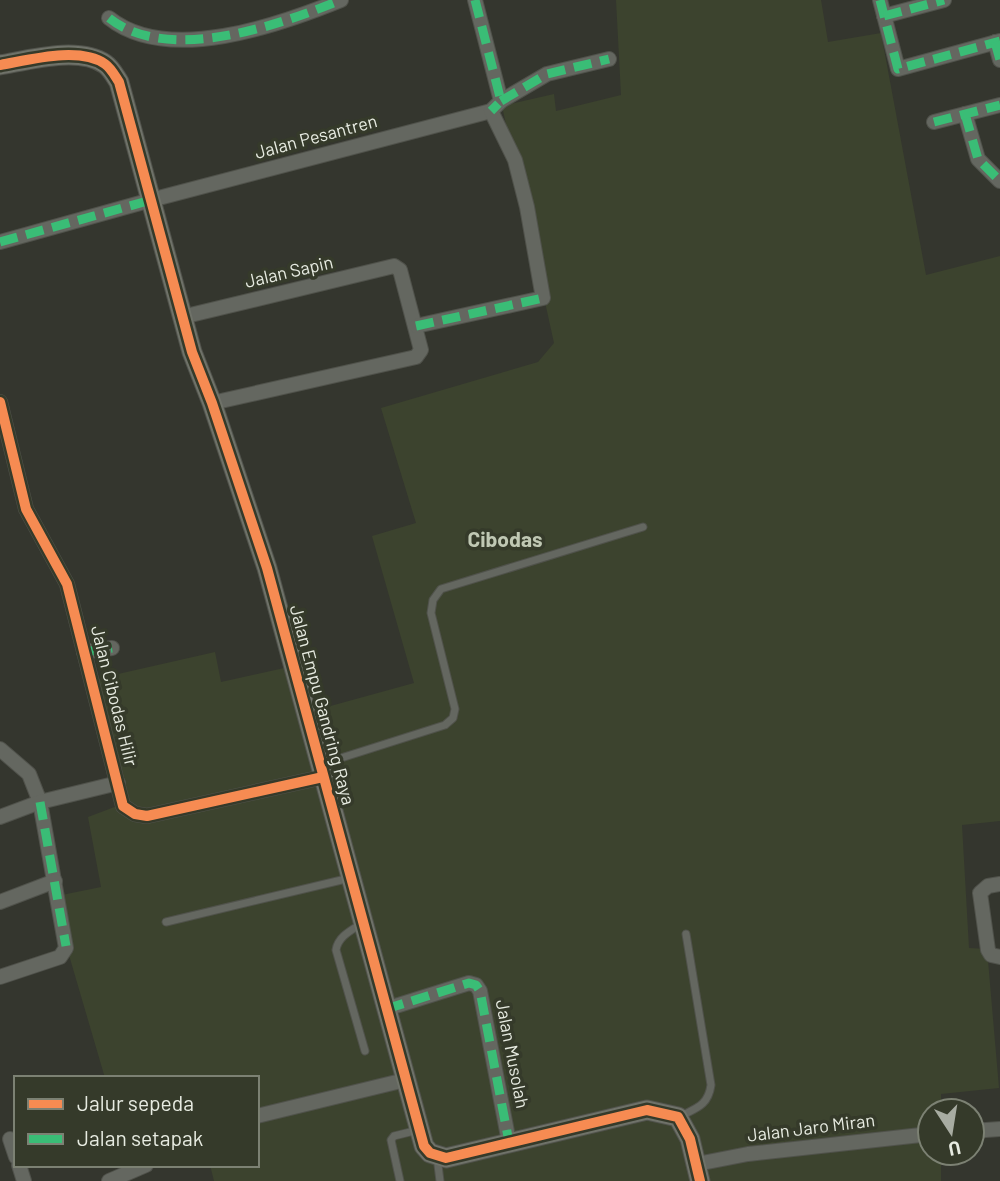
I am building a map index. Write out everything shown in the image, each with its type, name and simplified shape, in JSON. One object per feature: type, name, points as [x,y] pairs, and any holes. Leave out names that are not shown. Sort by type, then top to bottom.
[{"type":"street","points":[[109,18],[132,33],[169,38],[213,39],[266,27],[314,5],[341,0]]},
{"type":"street","points":[[212,403],[413,358],[421,350],[416,326],[543,298],[527,207],[515,160],[496,106],[475,0]]},
{"type":"street","points":[[880,0],[898,69],[997,41],[1000,60]]},
{"type":"street","points":[[884,16],[935,1]]},
{"type":"street","name":"Jalan Empu Gandring Raya","points":[[1,64],[56,55],[88,57],[106,64],[119,82],[127,103],[192,352],[212,403],[267,568],[418,1129],[424,1146],[437,1157]]},
{"type":"street","name":"Jalan Pesantren","points":[[151,200],[496,106],[547,74],[609,59]]},
{"type":"street","points":[[934,122],[1000,104]]},
{"type":"street","points":[[965,114],[978,159],[1000,181]]},
{"type":"street","points":[[0,242],[151,200]]},
{"type":"street","name":"Jalan Sapin","points":[[182,317],[394,267],[399,268],[402,274],[416,326]]},
{"type":"street","name":"Jalan Cibodas Hilir","points":[[0,402],[26,509],[67,584],[123,806],[135,814],[147,816],[322,770]]},
{"type":"street","points":[[84,652],[112,648]]},
{"type":"street","points":[[0,749],[29,774],[40,802],[65,952],[60,957],[0,977]]},
{"type":"street","points":[[0,817],[40,802],[118,783]]},
{"type":"street","points":[[0,902],[55,881]]},
{"type":"street","points":[[1000,884],[988,886],[980,894],[988,950],[990,956],[1000,957]]},
{"type":"street","name":"Jalan Musolah","points":[[386,1009],[469,983],[476,985],[480,991],[509,1142]]},
{"type":"street","points":[[259,1116],[405,1080]]},
{"type":"street","points":[[437,1157],[454,1156],[647,1110],[678,1117],[685,1128],[698,1173]]},
{"type":"street","name":"Jalan Jaro Miran","points":[[698,1173],[748,1154],[916,1136]]},
{"type":"street","points":[[10,1139],[14,1151]]},
{"type":"street","points":[[110,1181],[142,1167]]},
{"type":"lane","points":[[322,770],[334,762],[445,725],[453,718],[455,709],[430,613],[433,600],[441,589],[643,527]]},
{"type":"lane","points":[[166,922],[351,877]]},
{"type":"lane","points":[[363,922],[341,937],[336,950],[365,1051]]},
{"type":"lane","points":[[678,1117],[700,1107],[709,1097],[711,1085],[686,934]]},
{"type":"lane","points":[[400,1181],[391,1140],[394,1136],[418,1129]]},
{"type":"lane","points":[[437,1157],[440,1181]]},
{"type":"shaded area","points":[[616,0],[821,0],[828,42],[881,33],[926,275],[1000,256],[1000,821],[962,825],[969,948],[987,949],[999,1088],[941,1094],[941,1097],[916,1097],[916,1167],[941,1167],[941,1181],[214,1181],[210,1167],[259,1167],[259,1076],[104,1076],[52,897],[101,887],[88,817],[125,803],[112,731],[96,679],[215,652],[221,682],[302,664],[316,710],[414,683],[372,536],[416,523],[381,408],[538,362],[554,343],[502,106],[554,94],[556,111],[621,95]]},
{"type":"marked path","points":[[109,18],[133,32],[161,39],[192,40],[256,29],[341,0]]},
{"type":"marked path","points":[[475,0],[501,101],[491,111]]},
{"type":"marked path","points":[[880,0],[898,69],[1000,41]]},
{"type":"marked path","points":[[884,16],[944,0]]},
{"type":"marked path","points":[[995,42],[1000,60]]},
{"type":"marked path","points":[[501,101],[547,74],[609,59]]},
{"type":"marked path","points":[[934,122],[1000,105]]},
{"type":"marked path","points":[[965,114],[978,159],[1000,181]]},
{"type":"marked path","points":[[0,242],[151,200]]},
{"type":"marked path","points":[[416,326],[543,298]]},
{"type":"marked path","points":[[84,652],[112,648]]},
{"type":"marked path","points":[[40,802],[66,946]]},
{"type":"marked path","points":[[386,1009],[469,983],[476,985],[480,991],[509,1142]]},
{"type":"cycle path","points":[[0,65],[54,56],[82,56],[105,64],[119,82],[192,352],[212,403],[267,568],[424,1146],[430,1153],[446,1158],[647,1110],[678,1117],[690,1139],[700,1181]]},
{"type":"cycle path","points":[[0,402],[26,509],[67,584],[123,806],[135,814],[147,816],[323,777]]},
{"type":"district","name":"Cibodas","points":[[505,540]]}]
